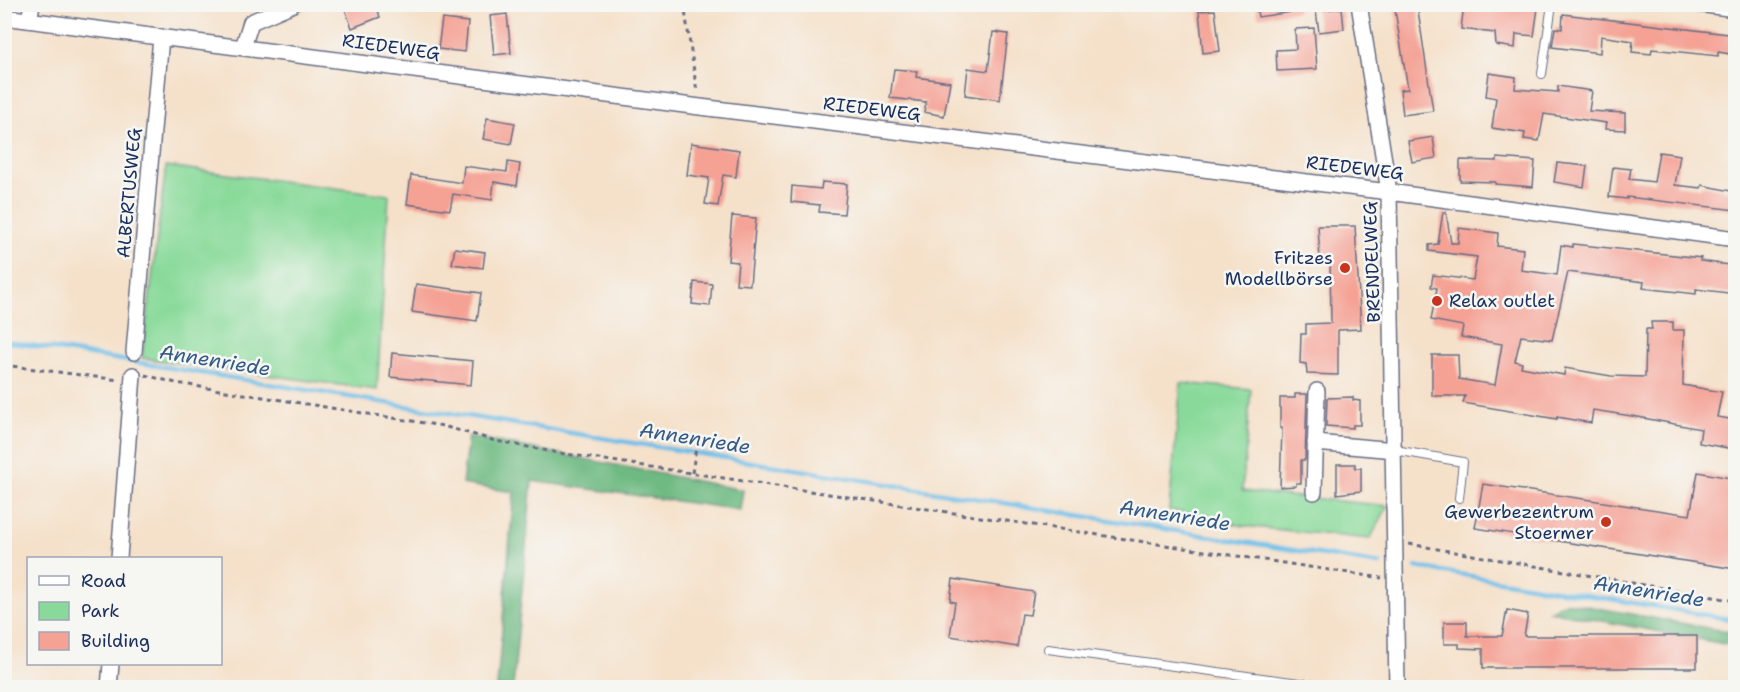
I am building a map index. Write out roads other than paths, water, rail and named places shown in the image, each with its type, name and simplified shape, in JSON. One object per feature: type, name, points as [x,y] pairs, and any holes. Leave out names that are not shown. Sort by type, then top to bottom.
[{"type":"street","points":[[243,47],[251,22],[293,4]]},
{"type":"street","name":"BRENDELWEG","points":[[1359,4],[1389,192],[1397,571],[1397,687]]},
{"type":"street","points":[[1704,5],[1736,9]]},
{"type":"street","name":"RIEDEWEG","points":[[4,17],[31,12],[161,37],[700,107],[1389,192],[1736,239]]},
{"type":"street","name":"ALBERTUSWEG","points":[[134,352],[161,37]]},
{"type":"street","points":[[119,557],[133,377]]},
{"type":"street","points":[[1314,492],[1317,391]]},
{"type":"street","points":[[1315,443],[1395,450]]},
{"type":"street","points":[[109,687],[111,665]]},
{"type":"lane","points":[[1542,74],[1552,4]]},
{"type":"lane","points":[[1395,450],[1462,462],[1460,498]]},
{"type":"lane","points":[[1048,649],[1336,687]]},
{"type":"waterway","name":"Annenriede","points":[[4,341],[1380,564]]},
{"type":"waterway","name":"Annenriede","points":[[1416,567],[1736,620]]},
{"type":"place","name":"Fritzes Modellbörse","points":[[1345,268]]},
{"type":"place","name":"Relax outlet","points":[[1437,301]]},
{"type":"place","name":"Gewerbezentrum Stoermer","points":[[1606,522]]}]
